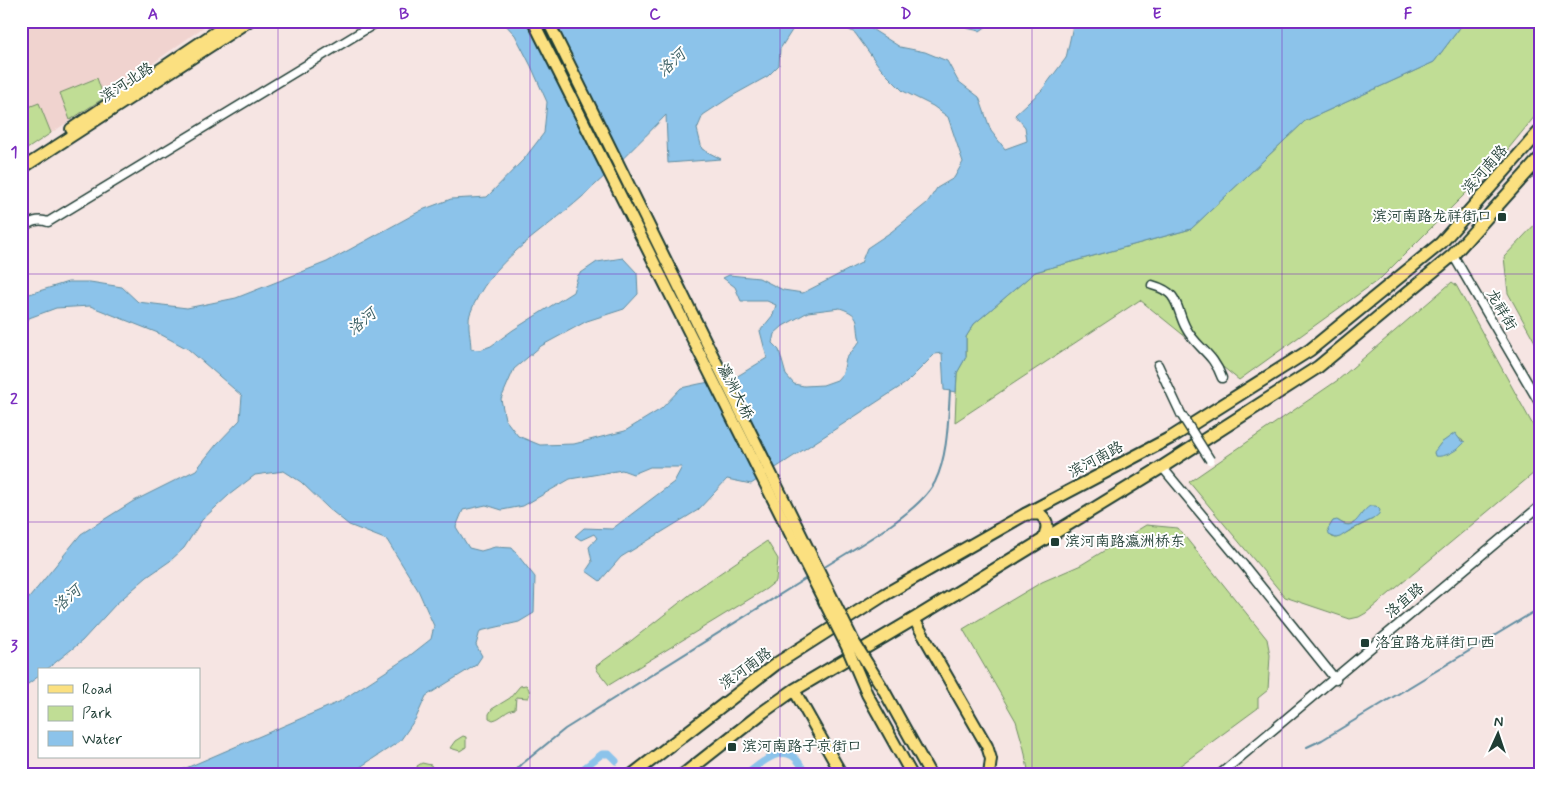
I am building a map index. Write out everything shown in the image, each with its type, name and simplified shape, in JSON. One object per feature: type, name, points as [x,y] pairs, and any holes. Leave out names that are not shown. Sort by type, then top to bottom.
[{"type":"highway","name":"滨河南路","points":[[632,775],[776,664],[884,595],[1024,514],[1172,437],[1310,350],[1441,243],[1540,131]]},
{"type":"highway","points":[[683,775],[794,690],[1162,467],[1318,367],[1453,255],[1540,158]]},
{"type":"highway","points":[[1024,514],[1040,514],[1046,519],[1048,525],[1044,539]]},
{"type":"highway","points":[[646,775],[650,760]]},
{"type":"main road","name":"瀛洲大桥","points":[[533,21],[847,647],[867,694],[912,775]]},
{"type":"main road","name":"瀛洲大桥","points":[[548,21],[854,642],[882,687],[931,774]]},
{"type":"main road","name":"滨河北路","points":[[21,162],[237,23]]},
{"type":"main road","name":"滨河北路","points":[[21,169],[237,23]]},
{"type":"main road","points":[[914,619],[987,746],[991,759],[989,775]]},
{"type":"main road","points":[[794,690],[842,775]]},
{"type":"main road","points":[[977,730],[985,755],[986,764],[983,775]]},
{"type":"street","points":[[21,228],[42,219],[48,222],[379,21]]},
{"type":"street","name":"龙祥街","points":[[1453,255],[1540,404]]},
{"type":"street","points":[[1152,285],[1172,296],[1186,328],[1194,340],[1214,360],[1222,378]]},
{"type":"street","points":[[1158,365],[1181,414],[1210,460]]},
{"type":"street","points":[[1162,467],[1335,680]]},
{"type":"street","name":"洛宜路","points":[[1227,775],[1335,680],[1540,506]]},
{"type":"street","name":"洛宜路","points":[[1219,775],[1540,513]]},
{"type":"shaded area","points":[[21,21],[212,21],[104,98],[21,153]]},
{"type":"green space","points":[[1465,21],[1540,21],[1540,110],[1500,159],[1381,278],[1239,380],[1140,300],[955,422],[957,373],[966,357],[966,337],[974,324],[1035,272],[1191,229],[1305,121],[1434,62]]},
{"type":"green space","points":[[97,78],[104,98],[70,120],[60,93]]},
{"type":"green space","points":[[39,103],[51,133],[21,153],[21,110]]},
{"type":"green space","points":[[1540,219],[1540,351],[1508,293],[1504,257]]},
{"type":"green space","points":[[1452,282],[1456,285],[1540,438],[1540,468],[1366,613],[1350,619],[1285,597],[1189,482],[1338,380]],"holes":[[[1454,435],[1465,442],[1458,448],[1434,454],[1441,443]],[[1363,512],[1373,519],[1336,538],[1332,537],[1328,529],[1333,521],[1350,524],[1359,519]]]},
{"type":"green space","points":[[1146,525],[1178,528],[1267,639],[1270,655],[1268,690],[1258,698],[1258,708],[1167,775],[1029,775],[1016,721],[963,629],[1042,582],[1081,565]]},
{"type":"green space","points":[[767,541],[778,559],[776,581],[766,589],[609,685],[596,666],[697,589]]},
{"type":"green space","points":[[526,685],[529,691],[528,698],[516,697],[515,709],[496,719],[489,718],[492,709],[510,698],[520,686]]},
{"type":"green space","points":[[463,736],[466,737],[466,747],[460,751],[450,748],[455,741]]},
{"type":"green space","points":[[422,763],[431,765],[433,769],[426,775],[406,775],[418,770],[417,766]]},
{"type":"water","name":"洛河","points":[[502,21],[798,21],[780,49],[779,65],[768,76],[703,115],[697,129],[702,149],[721,159],[668,163],[666,115],[593,187],[503,263],[479,295],[470,314],[469,327],[471,349],[480,350],[491,346],[573,292],[578,275],[597,262],[623,258],[637,273],[638,294],[624,309],[587,321],[541,346],[514,369],[501,399],[505,419],[518,436],[540,445],[574,444],[625,431],[661,409],[681,388],[736,377],[767,358],[760,331],[773,315],[776,305],[767,301],[741,301],[735,287],[723,278],[729,275],[759,278],[783,290],[803,293],[861,263],[867,248],[891,232],[927,203],[937,188],[954,178],[963,162],[948,117],[933,106],[903,91],[881,69],[855,33],[832,21],[859,21],[900,47],[925,52],[947,61],[958,81],[979,97],[991,131],[1005,149],[1027,141],[1025,127],[1015,115],[1042,90],[1066,58],[1074,21],[1465,21],[1434,62],[1305,121],[1191,229],[1035,272],[974,324],[966,337],[966,357],[957,373],[956,392],[944,390],[942,353],[935,354],[906,383],[751,484],[727,479],[698,510],[621,557],[600,581],[586,571],[592,562],[589,547],[597,538],[594,534],[581,540],[575,536],[584,528],[612,529],[674,482],[682,467],[650,467],[633,474],[622,470],[570,479],[523,506],[502,510],[486,505],[463,510],[456,527],[469,548],[481,551],[495,547],[512,548],[535,577],[534,613],[519,622],[480,631],[476,645],[482,656],[476,665],[426,696],[416,718],[400,741],[348,775],[170,775],[339,702],[408,657],[431,639],[434,626],[418,590],[387,540],[349,525],[301,482],[284,471],[255,475],[229,495],[202,520],[184,548],[116,604],[82,641],[48,668],[38,668],[38,677],[21,689],[21,608],[81,534],[132,502],[196,470],[216,445],[240,420],[242,396],[188,349],[158,333],[90,306],[56,308],[29,318],[21,334],[21,298],[68,282],[90,282],[122,287],[138,302],[187,308],[236,298],[327,262],[422,210],[451,199],[487,197],[524,159],[544,133],[547,102],[515,35]],"holes":[[[840,308],[852,314],[857,320],[860,341],[846,359],[843,373],[837,380],[823,385],[804,386],[794,384],[786,375],[779,350],[772,343],[774,334],[783,326],[808,312]]]},
{"type":"water","points":[[966,21],[994,21],[980,31],[966,28]]},
{"type":"water","points":[[1455,433],[1461,441],[1465,442],[1451,453],[1435,456],[1434,452],[1441,443]]},
{"type":"water","points":[[1370,506],[1376,506],[1380,510],[1379,514],[1373,519],[1340,537],[1336,538],[1329,535],[1328,529],[1333,521],[1337,520],[1348,525],[1352,524]]},
{"type":"waterway","points":[[823,568],[884,530],[927,494],[935,482],[943,460],[947,437],[950,391]]},
{"type":"waterway","points":[[512,775],[522,764],[565,729],[808,577]]},
{"type":"waterway","points":[[1307,747],[1322,740],[1540,608]]},
{"type":"waterway","points":[[745,775],[769,758],[783,753],[789,754],[797,760],[806,775]]},
{"type":"waterway","points":[[575,775],[602,754],[609,754],[616,761]]},
{"type":"place","name":"滨河南路龙祥街口","points":[[1502,217]]},
{"type":"place","name":"滨河南路瀛洲桥东","points":[[1055,542]]},
{"type":"place","name":"洛宜路龙祥街口西","points":[[1365,643]]},
{"type":"place","name":"滨河南路子京街口","points":[[732,747]]}]
